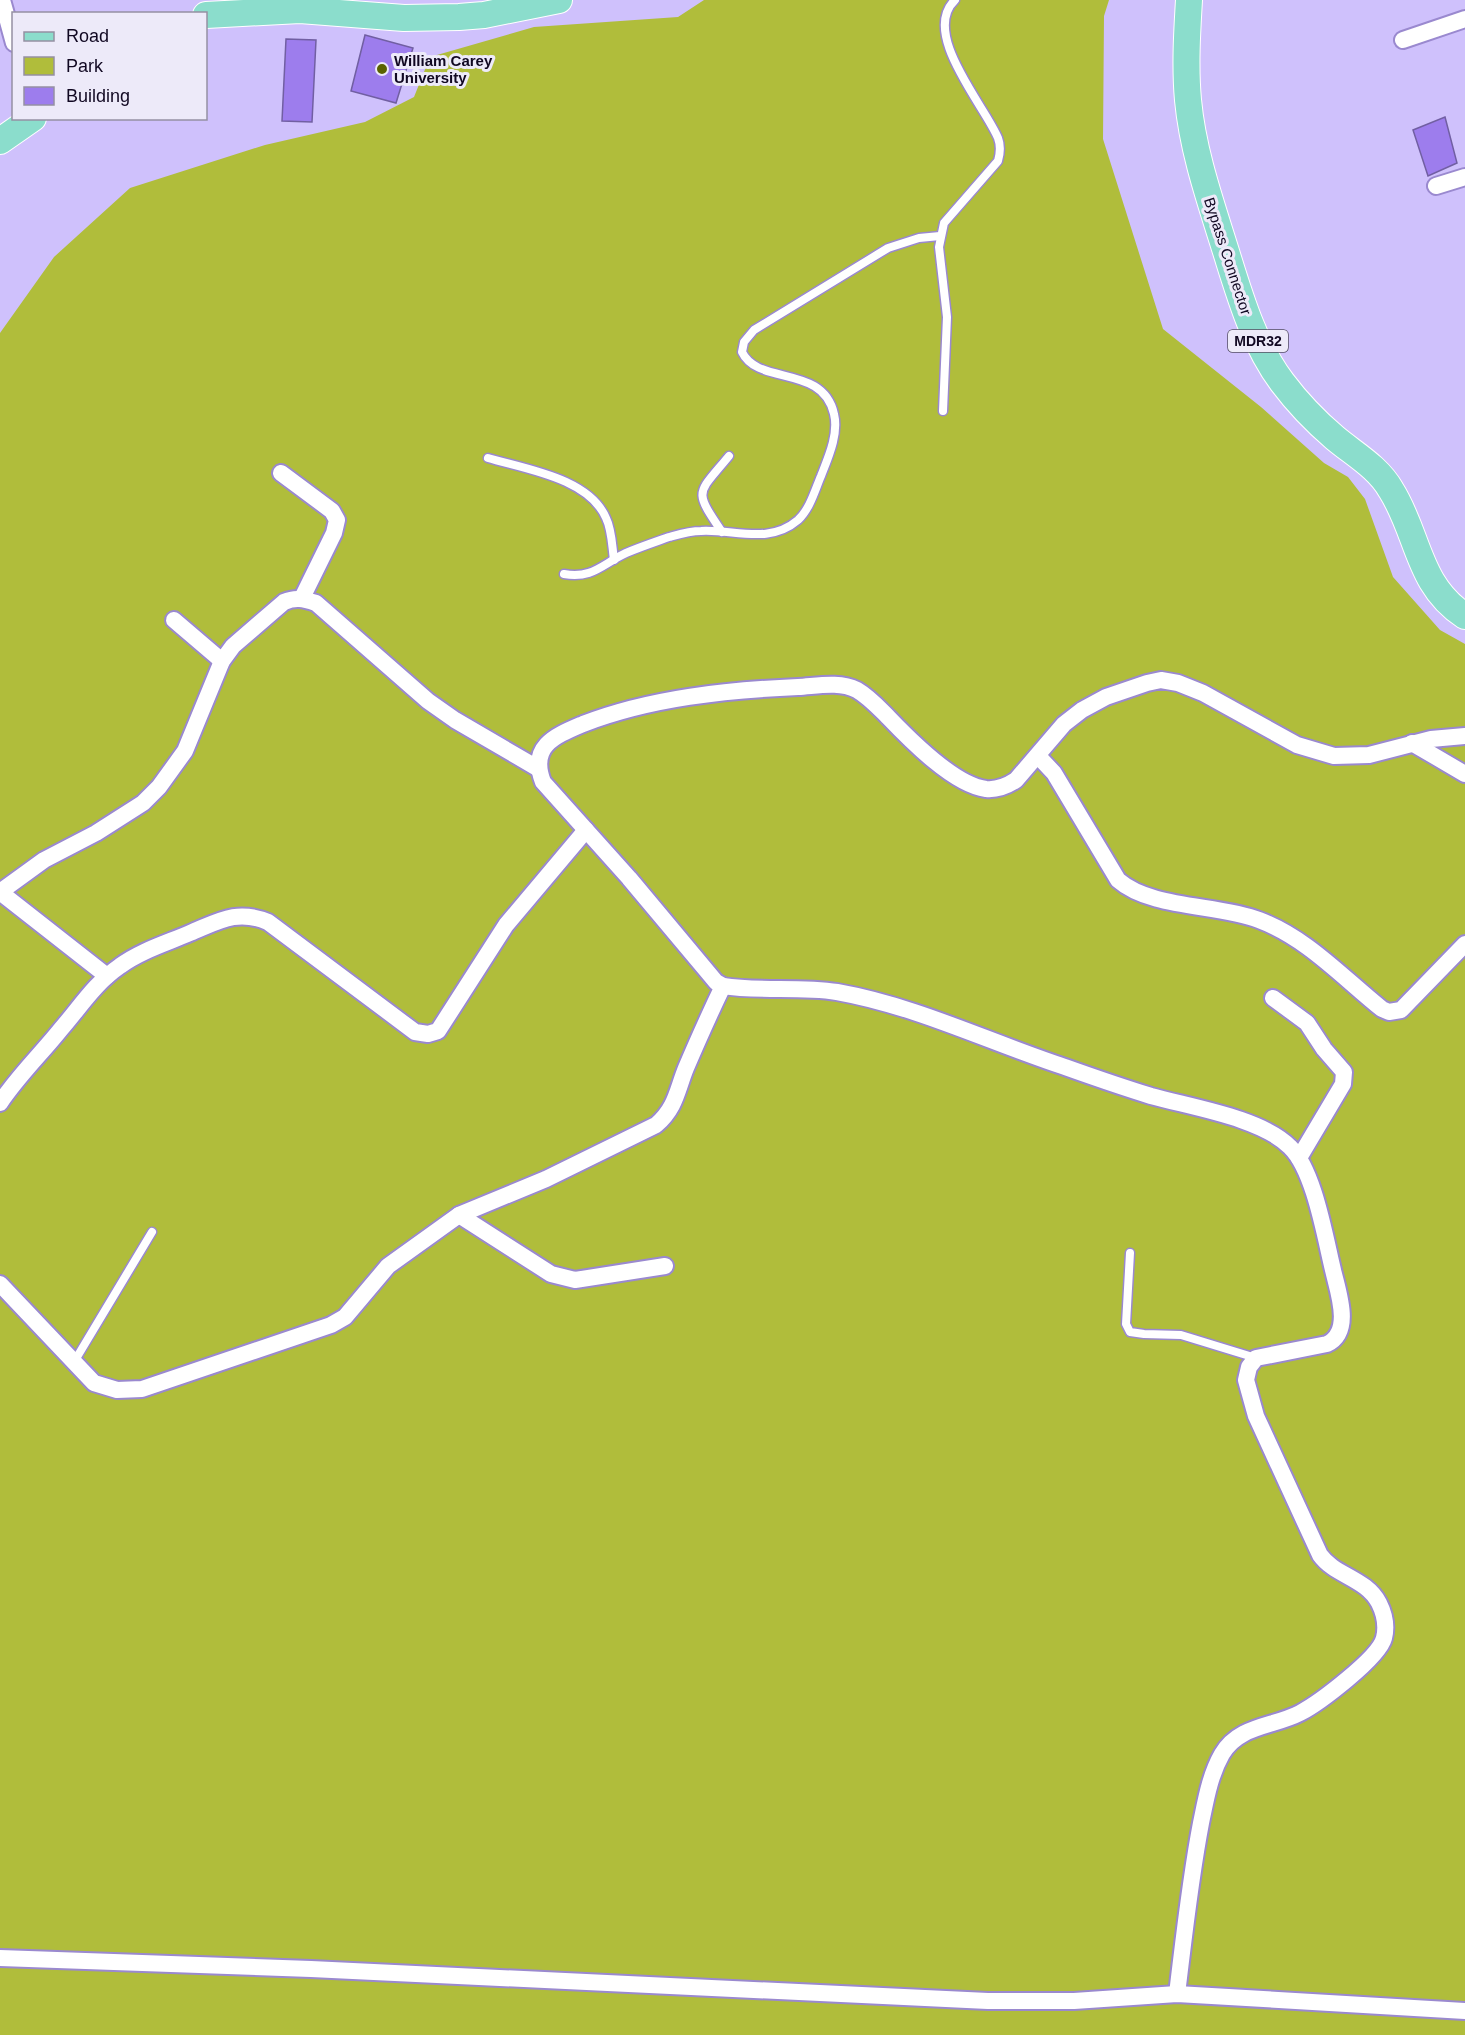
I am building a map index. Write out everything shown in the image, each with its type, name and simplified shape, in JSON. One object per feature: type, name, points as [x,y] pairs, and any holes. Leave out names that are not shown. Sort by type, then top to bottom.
[{"type":"main road","points":[[207,15],[365,7],[404,18],[459,17],[484,15],[559,0]]},
{"type":"main road","name":"Bypass Connector","points":[[1189,0],[1186,74],[1195,143],[1239,293],[1252,326],[1269,362],[1300,404],[1318,423],[1366,462],[1384,480],[1399,505],[1426,575],[1449,605],[1465,616]]},
{"type":"main road","points":[[0,141],[30,120]]},
{"type":"street","points":[[2,0],[12,36]]},
{"type":"street","points":[[1403,40],[1465,19]]},
{"type":"street","points":[[1436,186],[1465,177]]},
{"type":"street","points":[[281,473],[332,511],[337,520],[334,533],[302,598]]},
{"type":"street","points":[[107,976],[0,892],[44,860],[143,803],[159,787],[185,751],[222,661],[233,646],[284,602],[302,598],[316,603],[428,701],[455,720],[538,769]]},
{"type":"street","points":[[174,620],[222,661]]},
{"type":"street","points":[[1177,1994],[1194,1860],[1212,1776],[1223,1752],[1241,1733],[1299,1714],[1320,1701],[1372,1655],[1384,1638],[1385,1619],[1377,1600],[1362,1584],[1325,1562],[1316,1546],[1253,1407],[1246,1380],[1249,1367],[1256,1358],[1327,1344],[1334,1341],[1340,1334],[1342,1323],[1335,1280],[1315,1200],[1299,1158],[1282,1140],[1259,1127],[1073,1070],[888,1004],[835,992],[723,986],[716,982],[629,878],[543,782],[538,769],[541,753],[549,741],[568,730],[603,716],[655,703],[747,690],[840,685],[856,690],[872,700],[920,749],[954,775],[985,789],[1006,786],[1016,780],[1064,724],[1082,710],[1106,697],[1161,680],[1179,683],[1203,693],[1297,745],[1323,754],[1351,757],[1369,755],[1431,739],[1465,736]]},
{"type":"street","points":[[1412,743],[1465,774]]},
{"type":"street","points":[[1038,756],[1054,773],[1118,880],[1127,888],[1152,897],[1242,914],[1291,934],[1382,1009],[1389,1012],[1401,1010],[1465,944]]},
{"type":"street","points":[[0,1103],[93,988],[121,965],[221,920],[239,916],[253,916],[268,922],[415,1032],[428,1034],[438,1031],[506,925],[586,830]]},
{"type":"street","points":[[0,1284],[94,1383],[117,1390],[142,1389],[331,1325],[349,1312],[388,1266],[459,1215],[561,1172],[656,1125],[667,1116],[723,986]]},
{"type":"street","points":[[1273,998],[1307,1023],[1324,1049],[1344,1072],[1343,1084],[1299,1158]]},
{"type":"street","points":[[459,1215],[550,1274],[562,1278],[575,1280],[665,1266]]},
{"type":"street","points":[[0,1958],[311,1969],[988,2001],[1074,2001],[1177,1994],[1465,2011]]},
{"type":"lane","points":[[943,411],[946,317],[939,247],[940,236],[944,223],[998,161],[1000,154],[999,141],[952,57],[946,36],[945,16],[948,7],[955,0]]},
{"type":"lane","points":[[564,574],[578,576],[594,571],[625,553],[684,533],[702,530],[757,535],[773,533],[797,520],[807,509],[830,452],[835,426],[834,414],[822,391],[805,381],[757,368],[747,362],[742,352],[744,342],[754,330],[888,248],[919,238],[940,236]]},
{"type":"lane","points":[[722,532],[703,504],[701,495],[704,487],[729,456]]},
{"type":"lane","points":[[488,458],[547,475],[569,483],[588,494],[607,518],[614,560]]},
{"type":"lane","points":[[74,1362],[152,1232]]},
{"type":"lane","points":[[1130,1253],[1126,1329],[1130,1332],[1144,1334],[1181,1335],[1256,1358]]},
{"type":"green space","points":[[704,0],[1109,0],[1104,16],[1103,139],[1163,329],[1261,407],[1324,463],[1348,477],[1365,499],[1393,577],[1440,630],[1465,644],[1465,2035],[0,2035],[0,333],[54,257],[130,188],[265,145],[365,122],[414,97],[430,57],[534,27],[678,17]]},
{"type":"building","name":"William Carey University","points":[[365,35],[413,48],[396,103],[351,91]]},
{"type":"building","points":[[286,39],[316,40],[312,122],[282,121]]},
{"type":"building","points":[[1445,117],[1457,163],[1428,176],[1413,130]]},
{"type":"place","name":"William Carey University","points":[[382,69]]}]
